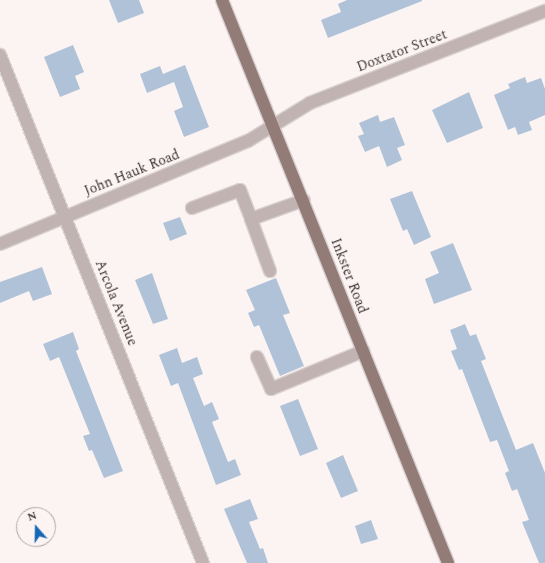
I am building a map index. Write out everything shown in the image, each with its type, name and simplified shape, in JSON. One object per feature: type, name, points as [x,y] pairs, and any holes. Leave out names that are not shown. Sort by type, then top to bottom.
[{"type":"main road","name":"Inkster Road","points":[[222,0],[304,200],[445,562]]},
{"type":"street","name":"Doxtator Street","points":[[274,126],[310,103],[545,11]]},
{"type":"street","name":"Arcola Avenue","points":[[0,55],[203,563]]},
{"type":"street","name":"John Hauk Road","points":[[0,244],[244,143],[274,126]]},
{"type":"street","points":[[192,208],[240,190],[270,271]]},
{"type":"street","points":[[251,219],[304,200]]},
{"type":"street","points":[[257,357],[271,390],[363,351]]},
{"type":"building","points":[[109,0],[139,0],[144,13],[118,23]]},
{"type":"building","points":[[347,0],[422,1],[328,38],[321,20],[341,12],[338,4]]},
{"type":"building","points":[[73,45],[84,72],[75,76],[80,89],[60,97],[44,57]]},
{"type":"building","points":[[185,65],[209,127],[184,137],[174,111],[183,107],[174,82],[147,93],[140,74],[160,66],[163,74]]},
{"type":"building","points":[[525,77],[527,83],[541,78],[545,89],[545,115],[529,122],[532,130],[518,135],[515,127],[508,130],[494,95],[510,88],[508,84]]},
{"type":"building","points":[[469,92],[483,128],[447,143],[432,110]]},
{"type":"building","points":[[378,115],[380,122],[394,117],[405,145],[397,148],[402,160],[387,167],[379,146],[365,152],[358,136],[364,134],[359,123]]},
{"type":"building","points":[[412,191],[431,237],[414,245],[407,229],[403,231],[390,199]]},
{"type":"building","points":[[180,217],[187,234],[170,241],[163,223]]},
{"type":"building","points":[[453,243],[472,290],[434,304],[425,279],[439,273],[430,252]]},
{"type":"building","points":[[42,267],[52,294],[33,301],[29,291],[0,303],[0,282]]},
{"type":"building","points":[[152,273],[168,319],[153,324],[135,280]]},
{"type":"building","points":[[276,278],[290,313],[283,315],[304,366],[280,376],[259,325],[254,327],[248,313],[255,310],[246,290]]},
{"type":"building","points":[[465,324],[470,336],[476,334],[486,359],[481,361],[516,450],[533,443],[545,473],[545,563],[539,563],[522,522],[529,520],[517,489],[512,491],[505,473],[509,471],[497,440],[490,442],[462,369],[459,370],[451,351],[457,349],[450,330]]},
{"type":"building","points":[[73,332],[79,349],[76,351],[123,471],[104,478],[92,450],[89,451],[83,436],[90,434],[59,357],[50,361],[43,344]]},
{"type":"building","points":[[177,348],[182,363],[197,357],[203,374],[193,378],[204,406],[212,402],[219,419],[212,422],[228,462],[235,459],[241,475],[216,485],[178,383],[171,386],[159,355]]},
{"type":"building","points":[[298,399],[318,449],[300,456],[280,406]]},
{"type":"building","points":[[343,455],[358,491],[341,498],[326,463]]},
{"type":"building","points":[[250,499],[258,519],[249,522],[260,549],[263,548],[268,563],[247,563],[224,509]]},
{"type":"building","points":[[371,520],[378,539],[361,544],[355,526]]}]
